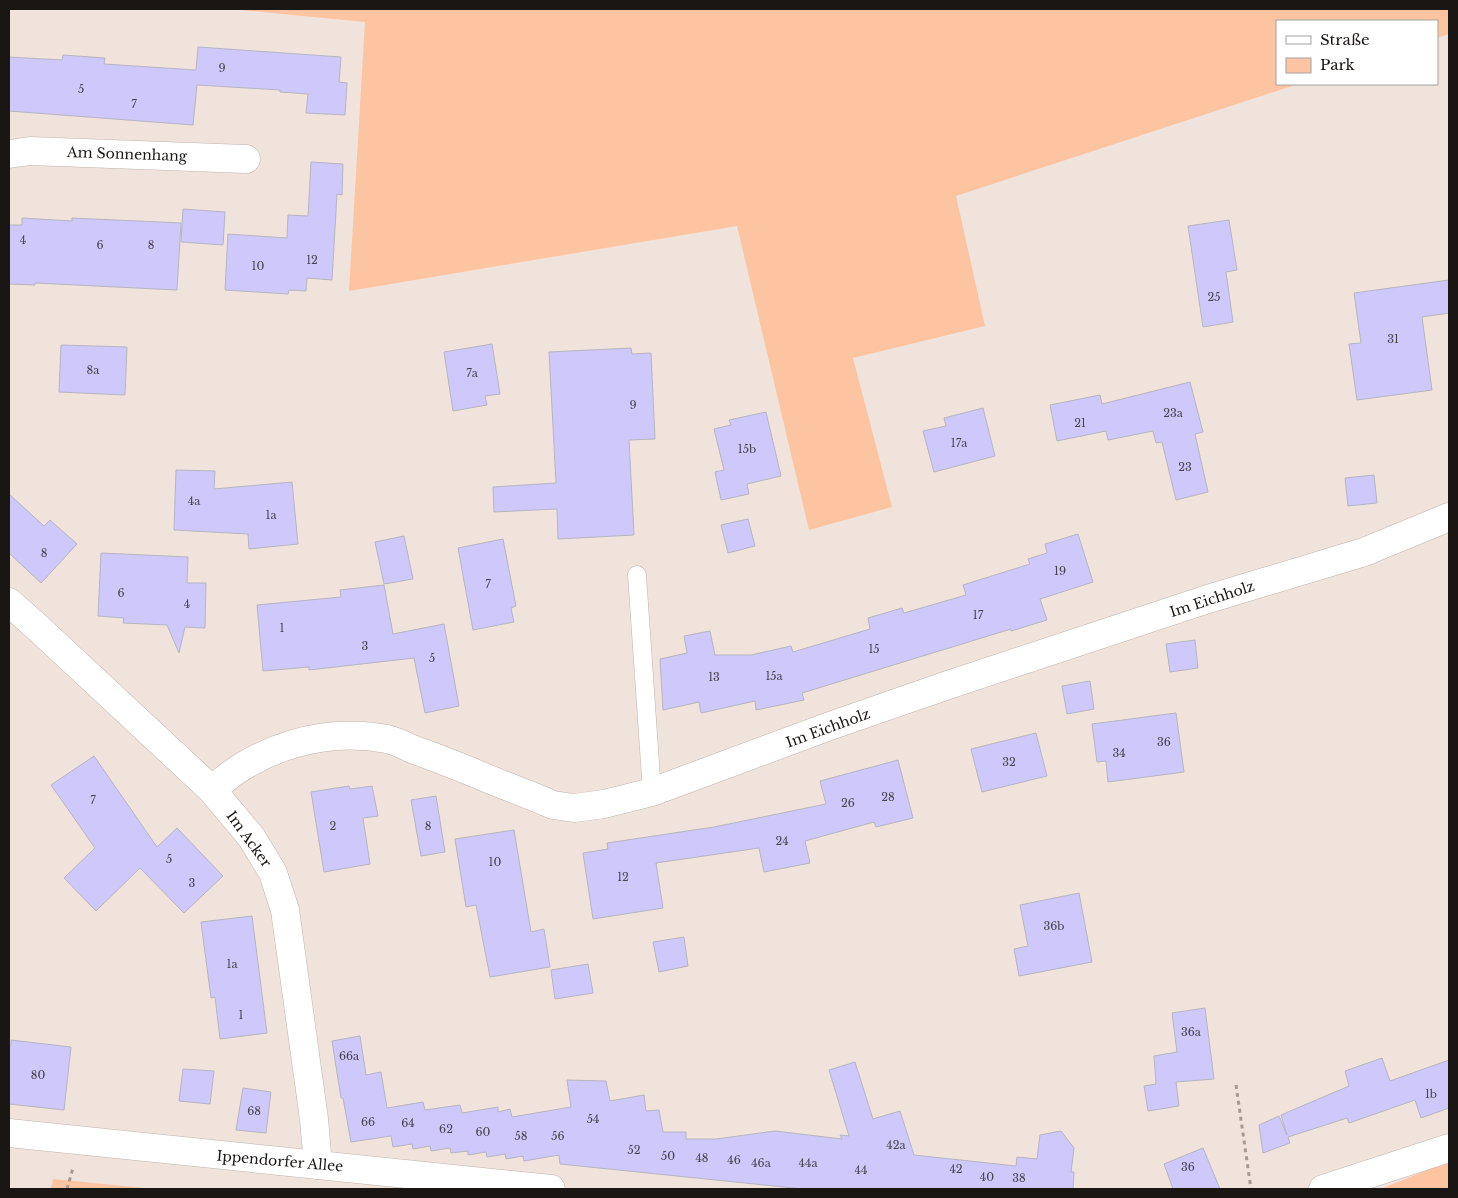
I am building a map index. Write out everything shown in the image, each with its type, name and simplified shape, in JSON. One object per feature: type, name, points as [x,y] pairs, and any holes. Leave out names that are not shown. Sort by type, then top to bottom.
[{"type":"street","name":"Am Sonnenhang","points":[[9,154],[30,151],[246,159]]},
{"type":"street","name":"Im Eichholz","points":[[212,790],[224,778],[248,762],[272,750],[306,740],[331,736],[357,735],[389,740],[552,805],[574,808],[604,804],[652,792],[827,727],[1208,599],[1364,552],[1449,517]]},
{"type":"street","name":"Im Acker","points":[[9,602],[38,626],[212,790],[252,838],[273,873],[286,910],[314,1119],[318,1165]]},
{"type":"street","name":"Ippendorfer Allee","points":[[9,1133],[550,1189]]},
{"type":"street","points":[[1323,1189],[1449,1148]]},
{"type":"lane","points":[[637,575],[652,792]]},
{"type":"path","points":[[1236,1085],[1250,1183],[1249,1189]]},
{"type":"green space","points":[[231,9],[1449,9],[1449,34],[1438,38],[1438,20],[1276,20],[1276,85],[1295,85],[956,196],[985,326],[853,358],[892,507],[809,530],[737,226],[349,291],[365,22]]},
{"type":"green space","points":[[1449,1161],[1449,1189],[1381,1189]]},
{"type":"green space","points":[[53,1179],[154,1189],[51,1189]]},
{"type":"building","points":[[198,47],[341,57],[339,82],[347,83],[345,115],[306,113],[308,94],[280,92],[280,90],[197,85],[193,125],[9,111],[9,57],[62,60],[63,55],[105,58],[104,64],[196,70]]},
{"type":"building","points":[[311,162],[343,164],[342,195],[337,194],[332,280],[307,278],[306,291],[289,290],[288,294],[225,290],[228,234],[287,238],[288,215],[308,216]]},
{"type":"building","points":[[183,209],[225,212],[223,245],[181,242]]},
{"type":"building","points":[[22,218],[72,221],[72,218],[181,223],[177,290],[35,283],[35,285],[9,284],[9,225],[22,225]]},
{"type":"building","points":[[1229,220],[1237,270],[1226,272],[1233,322],[1203,327],[1188,226]]},
{"type":"building","points":[[1449,280],[1449,313],[1422,317],[1432,390],[1357,400],[1349,344],[1361,343],[1354,293]]},
{"type":"building","points":[[492,344],[500,394],[485,396],[487,405],[453,411],[444,352]]},
{"type":"building","points":[[61,345],[127,347],[125,395],[59,392]]},
{"type":"building","points":[[631,348],[632,354],[651,353],[655,439],[629,440],[634,535],[558,539],[557,509],[494,512],[493,487],[556,483],[549,352]]},
{"type":"building","points":[[1190,382],[1203,432],[1195,434],[1208,492],[1176,500],[1162,442],[1156,443],[1153,431],[1108,440],[1106,431],[1057,441],[1050,405],[1100,395],[1102,404]]},
{"type":"building","points":[[983,408],[995,456],[934,472],[923,431],[946,426],[944,418]]},
{"type":"building","points":[[766,412],[781,476],[747,484],[749,494],[721,500],[715,472],[724,470],[714,429],[731,425],[729,420]]},
{"type":"building","points":[[176,470],[215,471],[214,489],[292,482],[298,544],[249,549],[248,534],[174,530]]},
{"type":"building","points":[[1374,475],[1377,503],[1348,506],[1345,478]]},
{"type":"building","points":[[9,494],[44,526],[50,520],[77,544],[41,583],[9,553]]},
{"type":"building","points":[[748,519],[755,546],[728,553],[721,525]]},
{"type":"building","points":[[1078,534],[1093,582],[1040,599],[1047,620],[1011,631],[1011,629],[802,693],[804,700],[756,710],[755,701],[701,713],[699,702],[663,710],[660,659],[687,653],[684,636],[710,631],[715,655],[751,655],[791,646],[793,652],[870,629],[868,618],[902,608],[904,613],[966,595],[963,585],[1030,564],[1028,559],[1047,553],[1045,544]]},
{"type":"building","points":[[404,536],[413,579],[384,584],[375,542]]},
{"type":"building","points":[[503,539],[516,606],[511,608],[514,622],[473,630],[458,548]]},
{"type":"building","points":[[101,553],[188,557],[187,583],[206,583],[205,628],[185,627],[179,653],[167,625],[123,623],[124,618],[98,616]]},
{"type":"building","points":[[384,585],[393,634],[444,624],[459,706],[425,713],[414,658],[309,670],[309,667],[263,671],[257,605],[341,597],[340,590]]},
{"type":"building","points":[[1195,640],[1198,668],[1170,672],[1166,644]]},
{"type":"building","points":[[1090,681],[1094,709],[1067,714],[1062,686]]},
{"type":"building","points":[[1176,713],[1184,772],[1108,782],[1106,761],[1097,762],[1092,724]]},
{"type":"building","points":[[1036,733],[1047,776],[982,792],[971,749]]},
{"type":"building","points":[[94,756],[157,847],[177,828],[223,876],[184,913],[140,868],[96,911],[64,878],[95,848],[51,785]]},
{"type":"building","points":[[898,760],[913,818],[876,827],[874,822],[805,841],[810,863],[764,872],[759,848],[656,863],[663,908],[593,919],[583,853],[608,849],[607,843],[714,827],[826,804],[820,781]]},
{"type":"building","points":[[349,786],[350,789],[372,786],[378,816],[363,818],[370,864],[324,872],[311,792]]},
{"type":"building","points":[[436,796],[445,852],[421,856],[411,800]]},
{"type":"building","points":[[514,830],[531,932],[544,929],[550,967],[490,977],[476,905],[466,907],[455,839]]},
{"type":"building","points":[[1079,893],[1092,962],[1019,976],[1014,949],[1028,946],[1020,905]]},
{"type":"building","points":[[252,916],[267,1033],[220,1039],[215,997],[211,998],[201,922]]},
{"type":"building","points":[[684,937],[688,966],[659,972],[653,942]]},
{"type":"building","points":[[588,964],[593,993],[555,999],[551,970]]},
{"type":"building","points":[[1205,1008],[1214,1079],[1176,1082],[1179,1106],[1148,1111],[1144,1086],[1156,1084],[1154,1056],[1177,1052],[1172,1013]]},
{"type":"building","points":[[360,1036],[366,1075],[381,1072],[387,1108],[423,1102],[425,1110],[460,1105],[462,1113],[498,1107],[498,1112],[510,1109],[512,1117],[571,1107],[567,1080],[606,1081],[610,1101],[644,1095],[646,1111],[659,1110],[663,1132],[686,1132],[686,1139],[716,1139],[775,1131],[842,1139],[840,1135],[849,1136],[829,1070],[855,1062],[873,1119],[900,1111],[914,1155],[1016,1166],[1017,1157],[1037,1159],[1040,1135],[1061,1131],[1074,1148],[1071,1172],[1074,1172],[1073,1189],[803,1189],[560,1164],[559,1155],[524,1161],[523,1156],[506,1159],[505,1154],[487,1157],[486,1152],[468,1155],[468,1151],[451,1153],[450,1148],[431,1151],[430,1146],[413,1149],[412,1144],[393,1147],[391,1136],[351,1142],[343,1098],[341,1098],[332,1041]]},
{"type":"building","points":[[11,1040],[71,1047],[64,1110],[9,1104],[9,1046],[11,1046]]},
{"type":"building","points":[[1382,1058],[1390,1081],[1449,1060],[1449,1108],[1421,1118],[1415,1100],[1349,1123],[1347,1118],[1288,1137],[1290,1143],[1263,1153],[1259,1125],[1279,1116],[1287,1135],[1281,1115],[1349,1086],[1345,1071]]},
{"type":"building","points":[[183,1069],[214,1071],[210,1104],[179,1101]]},
{"type":"building","points":[[243,1088],[271,1092],[266,1133],[236,1130]]},
{"type":"building","points":[[1203,1148],[1220,1189],[1173,1189],[1164,1164]]}]
